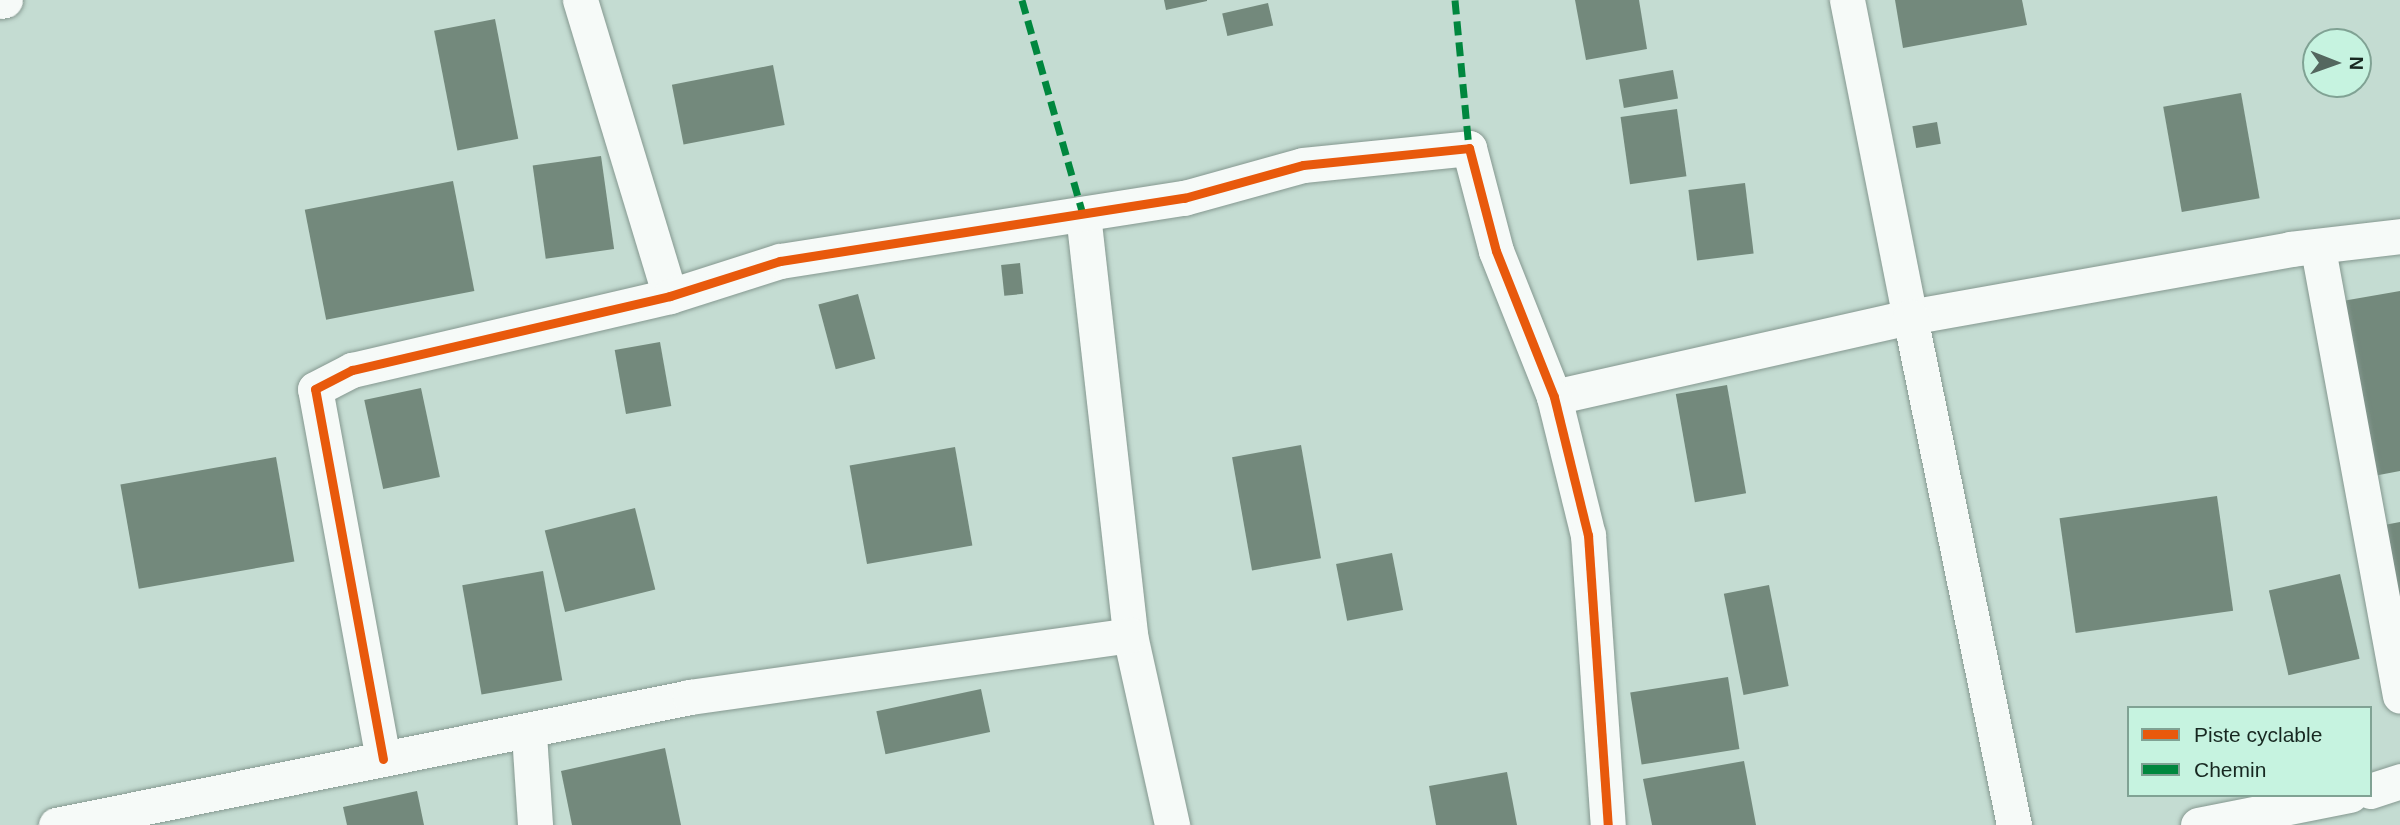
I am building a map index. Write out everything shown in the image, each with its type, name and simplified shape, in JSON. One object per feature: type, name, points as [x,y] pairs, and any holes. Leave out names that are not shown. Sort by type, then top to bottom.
[{"type":"street","points":[[580,0],[670,296]]},
{"type":"street","points":[[1847,0],[1976,663],[2014,825]]},
{"type":"street","points":[[383,759],[315,389],[352,369],[670,296],[780,261],[1184,198],[1303,165],[1469,148],[1496,251],[1554,397],[1588,535],[1608,825]]},
{"type":"street","points":[[1083,214],[1130,635],[1172,825]]},
{"type":"street","points":[[1554,397],[1910,317],[2290,249],[2318,249],[2400,236]]},
{"type":"street","points":[[2318,249],[2400,696]]},
{"type":"street","points":[[56,825],[383,759],[529,734],[690,697],[1130,635]]},
{"type":"street","points":[[529,734],[535,825]]},
{"type":"street","points":[[2372,790],[2400,781]]},
{"type":"street","points":[[2199,825],[2340,797]]},
{"type":"building","points":[[1164,0],[1207,0],[1207,1],[1166,10]]},
{"type":"building","points":[[1575,0],[1639,0],[1647,49],[1586,60]]},
{"type":"building","points":[[1895,0],[2022,0],[2027,25],[1903,48]]},
{"type":"building","points":[[1268,3],[1273,25],[1227,36],[1222,14]]},
{"type":"building","points":[[495,19],[518,139],[457,151],[434,31]]},
{"type":"building","points":[[773,65],[785,125],[684,145],[672,85]]},
{"type":"building","points":[[1673,70],[1678,99],[1624,108],[1619,80]]},
{"type":"building","points":[[2241,93],[2260,198],[2182,212],[2163,107]]},
{"type":"building","points":[[1677,109],[1686,176],[1630,184],[1621,117]]},
{"type":"building","points":[[1937,122],[1941,144],[1916,148],[1912,126]]},
{"type":"building","points":[[601,156],[614,249],[546,259],[533,166]]},
{"type":"building","points":[[453,181],[474,291],[326,320],[305,210]]},
{"type":"building","points":[[1745,183],[1754,253],[1697,260],[1688,190]]},
{"type":"building","points":[[1020,263],[1023,294],[1004,296],[1001,265]]},
{"type":"building","points":[[2400,291],[2400,471],[2363,478],[2331,303]]},
{"type":"building","points":[[858,294],[875,359],[836,369],[818,305]]},
{"type":"building","points":[[660,342],[671,406],[626,414],[615,350]]},
{"type":"building","points":[[1727,385],[1746,493],[1695,502],[1676,394]]},
{"type":"building","points":[[421,388],[440,477],[383,489],[364,400]]},
{"type":"building","points":[[1301,445],[1321,558],[1252,570],[1232,457]]},
{"type":"building","points":[[955,447],[972,545],[867,564],[850,466]]},
{"type":"building","points":[[276,457],[294,561],[139,589],[120,484]]},
{"type":"building","points":[[2217,496],[2233,611],[2076,633],[2060,518]]},
{"type":"building","points":[[635,508],[655,590],[565,612],[545,530]]},
{"type":"building","points":[[2400,522],[2400,628],[2379,526]]},
{"type":"building","points":[[1392,553],[1403,610],[1347,621],[1336,564]]},
{"type":"building","points":[[543,571],[562,680],[482,695],[462,585]]},
{"type":"building","points":[[2340,574],[2360,659],[2288,675],[2269,590]]},
{"type":"building","points":[[1769,585],[1789,686],[1743,695],[1724,594]]},
{"type":"building","points":[[1728,677],[1739,749],[1642,765],[1630,692]]},
{"type":"building","points":[[981,689],[990,732],[885,754],[876,711]]},
{"type":"building","points":[[665,748],[681,825],[572,825],[561,771]]},
{"type":"building","points":[[1744,761],[1756,825],[1652,825],[1643,779]]},
{"type":"building","points":[[1507,772],[1517,825],[1436,825],[1429,786]]},
{"type":"building","points":[[417,791],[424,825],[347,825],[343,807]]},
{"type":"marked path","points":[[1022,0],[1083,214]]},
{"type":"marked path","points":[[1455,0],[1469,148]]},
{"type":"cycle path","points":[[383,759],[315,389],[352,370],[670,296],[780,261],[1184,198],[1303,165],[1469,148],[1496,251],[1554,397],[1588,535],[1608,825]]}]
